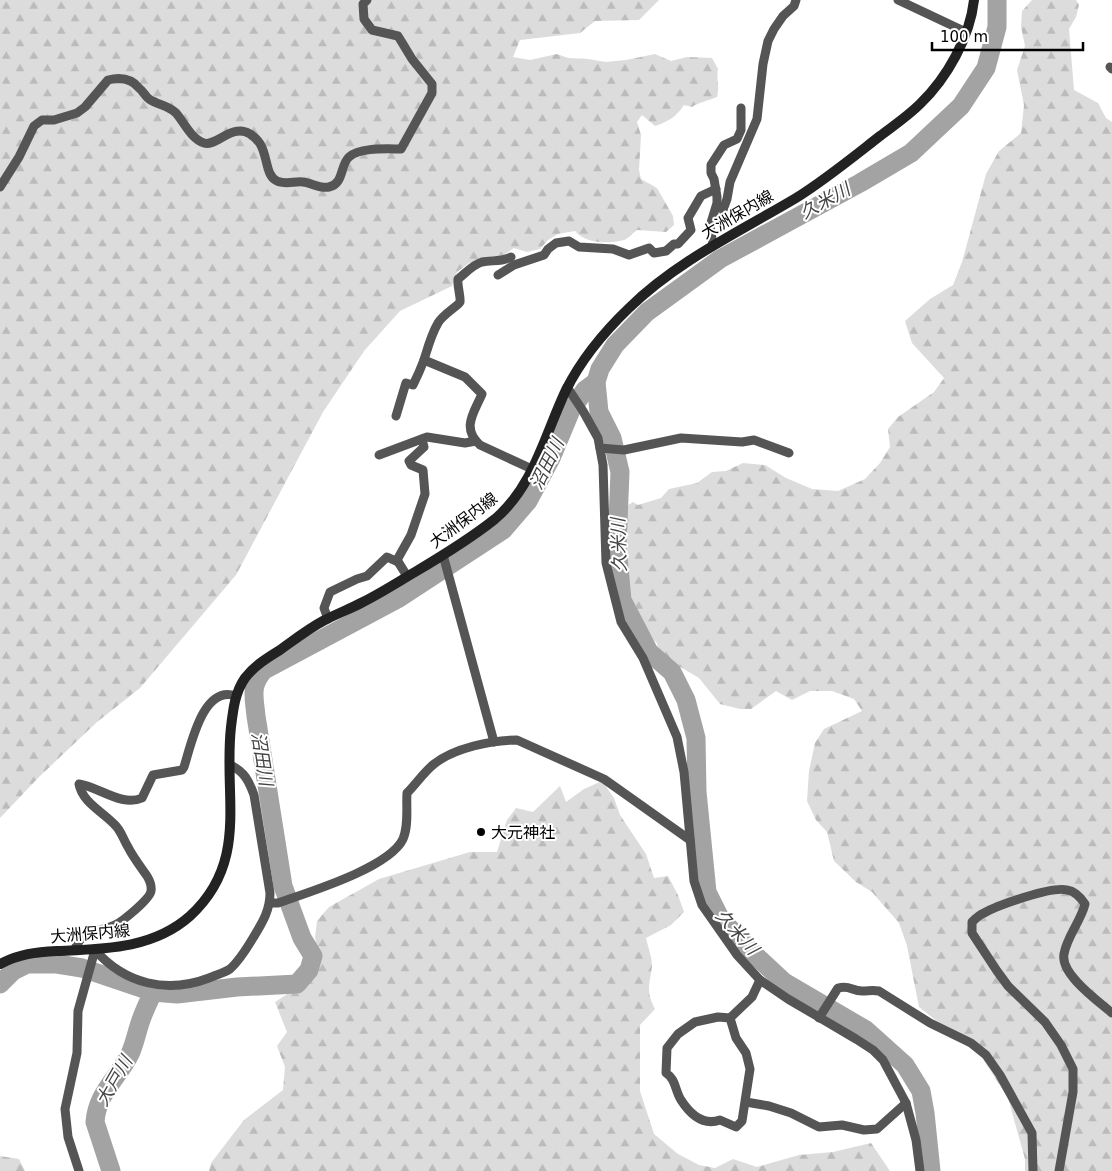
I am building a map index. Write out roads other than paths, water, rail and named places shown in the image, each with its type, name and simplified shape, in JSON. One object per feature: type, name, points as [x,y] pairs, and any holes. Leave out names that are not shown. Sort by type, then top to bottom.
[{"type":"main road","name":"大洲保内線","points":[[0,964],[32,952],[125,947],[153,939],[177,926],[191,915],[208,896],[220,874],[227,855],[230,830],[230,736],[233,710],[236,696],[248,674],[262,661],[328,619],[365,602],[407,576],[443,558],[494,519],[521,490],[584,361],[608,330],[630,307],[682,264],[800,196],[920,104],[940,81],[954,58],[966,32],[974,0]]},
{"type":"street","points":[[0,187],[19,157],[34,126],[42,120],[54,120],[77,113],[85,107],[108,80],[124,78],[139,87],[147,98],[157,104],[168,106],[203,143],[210,144],[220,138],[240,131],[248,133],[260,142],[270,174],[275,180],[284,183],[310,183],[321,187],[330,187],[337,183],[348,158],[356,153],[375,149],[401,149],[432,93],[432,84],[412,59],[398,36],[372,30],[364,19],[363,4],[367,0]]},
{"type":"street","points":[[723,210],[730,182],[756,119],[768,41],[774,29],[783,16],[794,6],[796,0]]},
{"type":"street","points":[[898,0],[966,32]]},
{"type":"street","points":[[713,245],[710,226],[717,203],[711,165],[724,145],[737,139],[741,130],[741,108]]},
{"type":"street","points":[[498,275],[514,265],[544,255],[548,249],[561,242],[570,241],[576,246],[584,248],[613,249],[629,254],[644,248],[649,248],[654,253],[666,251],[674,244],[681,242],[690,230],[688,218],[700,196],[716,189]]},
{"type":"street","points":[[396,416],[406,383],[413,385],[438,322],[447,312],[459,304],[461,300],[457,286],[458,279],[472,266],[511,256]]},
{"type":"street","points":[[424,360],[465,377],[482,394],[470,419],[470,430],[473,438],[480,445],[532,469]]},
{"type":"street","points":[[569,389],[598,438],[603,465],[606,563],[621,622],[643,658],[677,737],[684,772],[694,881],[702,905],[736,955],[760,980],[873,1050],[883,1060],[906,1103],[916,1140],[920,1171]]},
{"type":"street","points":[[379,455],[430,436],[465,443],[476,441]]},
{"type":"street","points":[[600,448],[624,450],[681,438],[742,442],[754,440],[789,453]]},
{"type":"street","points":[[398,562],[397,560],[411,535],[425,494],[423,470],[411,465],[409,462],[424,447],[422,439]]},
{"type":"street","points":[[328,619],[324,608],[330,592],[367,576],[387,557],[398,562],[407,576]]},
{"type":"street","points":[[443,558],[494,742]]},
{"type":"street","points":[[74,950],[80,939],[116,925],[151,893],[150,882],[121,833],[87,799],[80,784],[127,800],[142,798],[153,775],[182,770],[184,768],[195,731],[206,708],[219,696],[229,693],[236,696]]},
{"type":"street","points":[[95,950],[121,972],[151,984],[171,986],[195,983],[230,969],[248,947],[274,903],[295,897],[362,871],[397,848],[403,838],[406,826],[407,793],[435,763],[463,749],[479,744],[517,740],[604,779],[690,840]]},
{"type":"street","points":[[230,765],[240,769],[250,783],[254,795],[270,893],[274,903]]},
{"type":"street","points":[[1058,1171],[1073,1092],[1073,1069],[1062,1045],[1045,1022],[1008,986],[997,971],[972,933],[972,922],[983,913],[1010,902],[1048,891],[1067,890],[1080,896],[1086,904],[1063,956],[1065,967],[1072,978],[1112,1013]]},
{"type":"street","points":[[78,1171],[68,1137],[65,1109],[76,1059],[78,1011],[95,950]]},
{"type":"street","points":[[730,1018],[736,1038],[746,1052],[750,1069],[742,1121],[736,1127],[720,1120],[711,1123],[701,1120],[691,1113],[681,1100],[671,1076],[666,1073],[667,1048],[678,1034],[695,1022],[718,1017],[730,1018],[752,997],[760,980]]},
{"type":"street","points":[[820,1016],[829,999],[838,988],[846,986],[862,991],[870,989],[879,991],[930,1023],[971,1043],[986,1055],[1000,1075],[1032,1133],[1033,1171]]},
{"type":"street","points":[[746,1102],[770,1106],[819,1127],[842,1125],[864,1130],[876,1129],[906,1103]]},
{"type":"waterway","name":"久米川","points":[[931,1171],[921,1091],[905,1065],[866,1030],[784,982],[720,918],[707,892],[697,792],[696,738],[686,700],[672,672],[649,652],[622,600],[617,547],[620,472],[612,438],[599,412],[596,382],[600,369],[615,345],[647,312],[720,259],[911,153],[961,106],[986,68],[997,27],[997,0]]},
{"type":"waterway","name":"沼田川","points":[[0,984],[13,971],[27,964],[57,964],[82,968],[153,992],[177,994],[237,987],[297,984],[309,970],[313,956],[302,938],[283,886],[256,716],[254,691],[257,681],[264,670],[399,598],[503,530],[528,501],[551,458],[571,410],[585,390],[596,382]]},
{"type":"waterway","name":"大戸川","points":[[111,1171],[95,1122],[97,1112],[104,1094],[130,1054],[142,1017],[153,992]]},
{"type":"place","name":"大元神社","points":[[481,832]]}]
